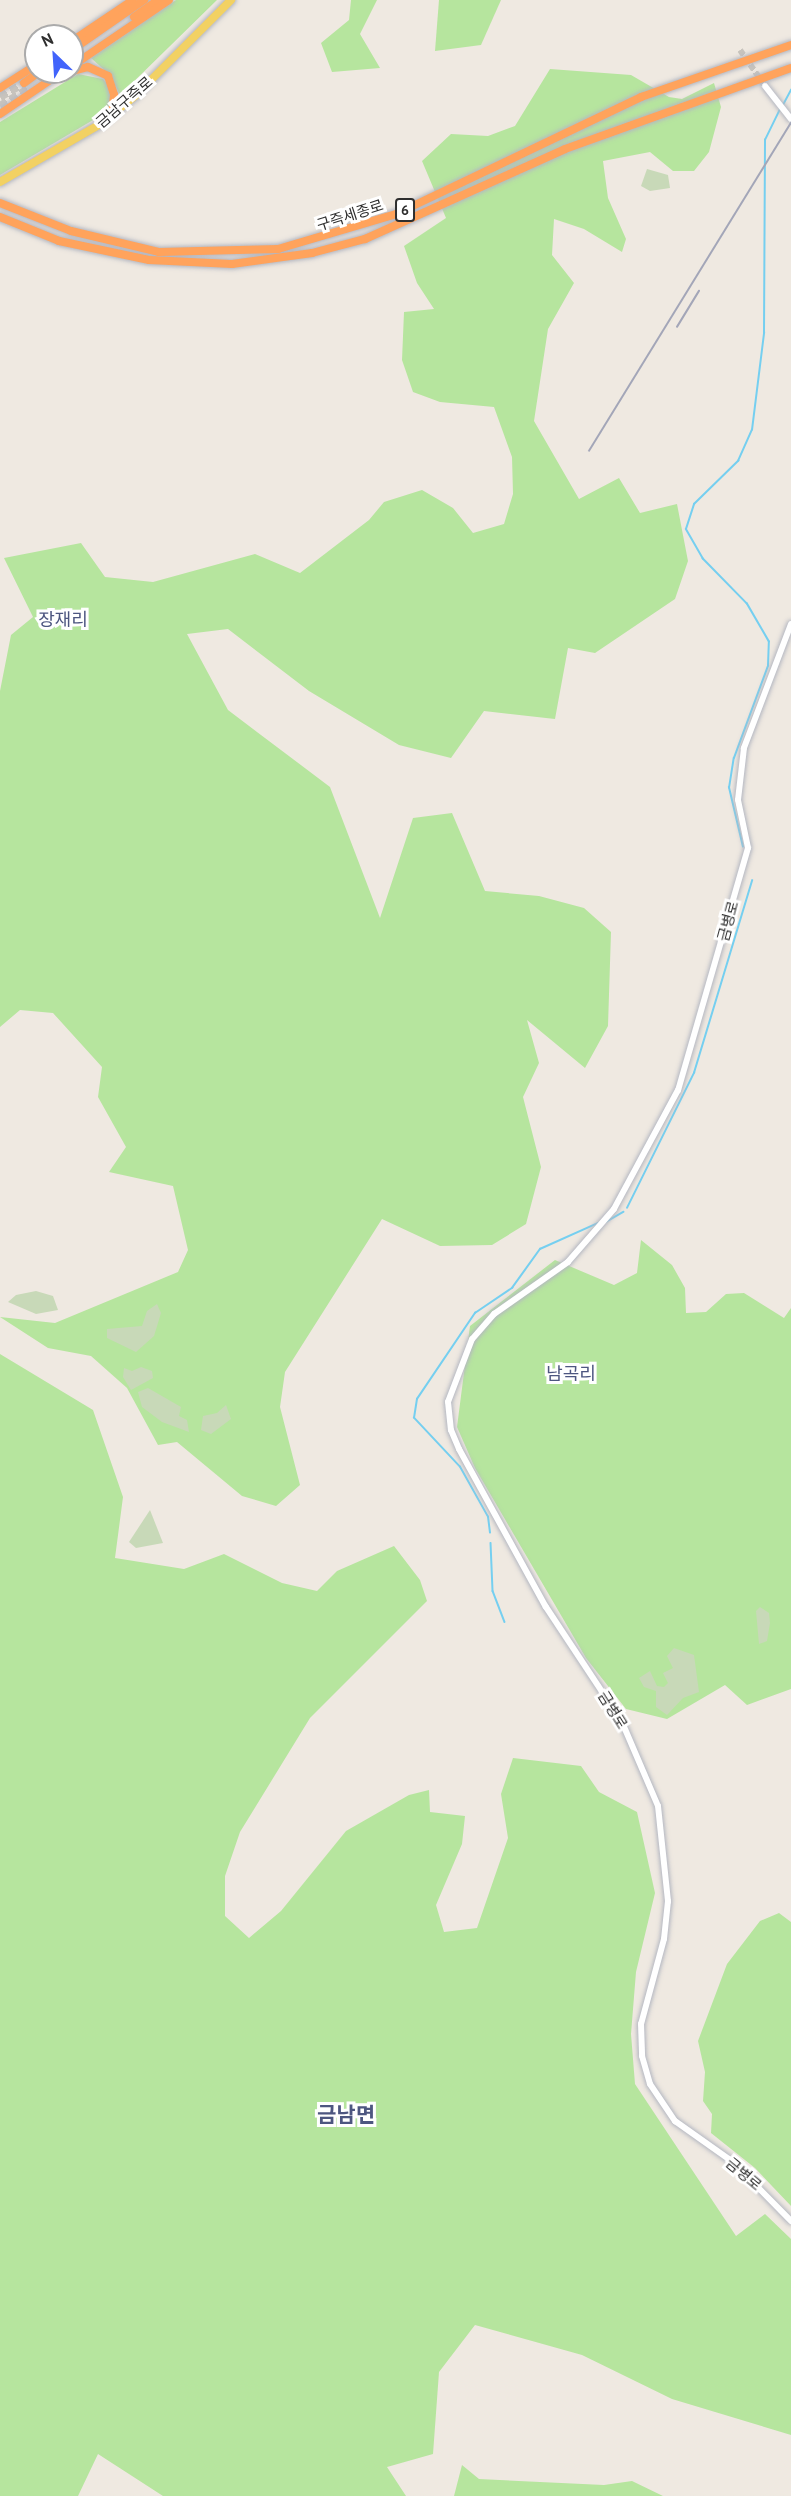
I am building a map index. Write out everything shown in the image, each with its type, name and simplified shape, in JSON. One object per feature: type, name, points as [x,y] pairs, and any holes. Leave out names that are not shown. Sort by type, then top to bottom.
[{"type":"highway","points":[[84,33],[133,0]]},
{"type":"highway","points":[[84,42],[144,0]]},
{"type":"highway","points":[[84,52],[158,0]]},
{"type":"highway","points":[[84,58],[169,0]]},
{"type":"highway","name":"구즉세종로","points":[[0,202],[71,231],[159,252],[278,249],[396,214],[641,97],[791,45]]},
{"type":"highway","points":[[84,68],[88,67],[108,76],[114,94],[112,115]]},
{"type":"highway","name":"구즉세종로","points":[[0,217],[87,249],[149,260],[232,264],[312,253],[365,239],[565,149],[787,69]]},
{"type":"highway","points":[[0,88],[24,73]]},
{"type":"highway","points":[[0,114],[44,84]]},
{"type":"highway","points":[[41,86],[45,84]]},
{"type":"main road","name":"금남구즉로","points":[[0,182],[64,148],[112,115],[231,0]]},
{"type":"street","points":[[765,86],[776,96],[789,116]]},
{"type":"street","name":"금병로","points":[[791,624],[744,748],[738,800],[748,848],[692,1054],[629,1188],[599,1228],[568,1262],[494,1314],[472,1339],[448,1402],[451,1430],[546,1607],[622,1722],[654,1793],[668,1901],[664,1939],[641,2024],[642,2056],[650,2084],[675,2121],[733,2162],[791,2221]]},
{"type":"green space","points":[[176,0],[217,0],[120,95],[110,75],[91,58]]},
{"type":"green space","points":[[351,0],[377,0],[360,34],[380,68],[332,72],[321,43],[349,20]]},
{"type":"green space","points":[[439,0],[501,0],[481,45],[435,51]]},
{"type":"green space","points":[[550,69],[631,75],[669,97],[682,99],[714,83],[721,107],[709,152],[694,171],[673,171],[650,152],[603,161],[608,198],[626,239],[622,252],[584,229],[554,219],[552,255],[574,283],[548,329],[534,421],[579,499],[619,478],[640,513],[677,504],[688,561],[675,599],[595,653],[568,648],[555,719],[484,711],[451,758],[399,745],[309,691],[228,629],[187,634],[228,710],[330,787],[380,918],[413,818],[452,813],[485,891],[539,896],[584,908],[611,932],[608,1026],[585,1068],[527,1020],[539,1063],[523,1097],[541,1167],[526,1224],[492,1245],[440,1246],[382,1219],[285,1372],[280,1407],[300,1485],[276,1506],[242,1496],[177,1442],[158,1445],[127,1388],[91,1356],[48,1348],[0,1317],[55,1323],[178,1272],[188,1250],[173,1186],[109,1172],[126,1147],[98,1097],[102,1067],[53,1013],[20,1010],[0,1027],[0,691],[11,635],[33,617],[4,558],[81,543],[105,577],[153,582],[255,554],[300,573],[369,520],[384,502],[422,490],[453,508],[473,533],[504,524],[513,494],[512,457],[494,407],[440,402],[413,392],[402,360],[404,312],[434,309],[417,283],[404,246],[446,218],[422,161],[451,134],[488,136],[515,126]]},
{"type":"green space","points":[[84,75],[103,79],[111,89],[110,110],[0,175],[0,122],[62,84],[84,84]]},
{"type":"green space","points":[[647,169],[668,175],[670,188],[650,191],[641,186]]},
{"type":"green space","points":[[641,1240],[672,1265],[685,1288],[686,1313],[706,1312],[726,1294],[744,1293],[784,1318],[791,1308],[791,1689],[747,1705],[725,1685],[667,1719],[626,1709],[586,1658],[475,1468],[457,1427],[470,1326],[555,1260],[614,1285],[637,1273]]},
{"type":"green space","points":[[36,1291],[53,1296],[58,1310],[36,1314],[8,1302],[16,1295]]},
{"type":"green space","points":[[157,1304],[161,1313],[154,1336],[136,1352],[107,1338],[107,1329],[142,1326],[147,1311]]},
{"type":"green space","points":[[0,1354],[93,1410],[123,1497],[115,1558],[184,1569],[224,1554],[282,1583],[317,1591],[337,1571],[394,1546],[420,1580],[427,1601],[310,1718],[240,1832],[225,1876],[225,1916],[249,1938],[281,1911],[346,1831],[409,1795],[429,1790],[430,1812],[465,1816],[462,1844],[436,1905],[444,1932],[477,1928],[508,1838],[501,1794],[513,1758],[581,1766],[599,1792],[637,1812],[655,1893],[636,1972],[631,2034],[635,2084],[736,2236],[765,2214],[791,2239],[791,2435],[672,2399],[582,2355],[475,2325],[439,2372],[433,2454],[387,2467],[406,2496],[163,2496],[98,2454],[78,2496],[0,2496]]},
{"type":"green space","points":[[141,1367],[152,1371],[153,1378],[131,1390],[123,1377],[124,1368],[132,1371]]},
{"type":"green space","points":[[148,1388],[181,1407],[179,1416],[187,1420],[189,1432],[162,1422],[142,1407],[138,1392]]},
{"type":"green space","points":[[226,1405],[231,1419],[211,1434],[201,1430],[203,1416],[217,1413]]},
{"type":"green space","points":[[150,1510],[163,1543],[136,1548],[129,1542]]},
{"type":"green space","points":[[760,1607],[769,1613],[770,1623],[767,1641],[759,1644],[756,1611]]},
{"type":"green space","points":[[674,1648],[694,1655],[699,1692],[683,1698],[667,1715],[656,1707],[656,1691],[644,1687],[639,1678],[650,1671],[657,1686],[664,1687],[668,1683],[663,1673],[673,1668],[667,1656]]},
{"type":"green space","points":[[779,1913],[791,1922],[791,2206],[755,2168],[711,2133],[712,2114],[703,2101],[705,2072],[698,2041],[727,1964],[760,1921]]},
{"type":"green space","points":[[462,2465],[479,2479],[604,2485],[632,2481],[663,2496],[454,2496]]},
{"type":"waterway","points":[[783,105],[791,90]]},
{"type":"waterway","points":[[743,847],[729,788],[734,758],[768,666],[769,642],[747,604],[703,559],[686,529],[694,504],[738,461],[752,430],[764,333],[765,140],[780,109]]},
{"type":"waterway","points":[[627,1208],[694,1073],[752,881]]},
{"type":"waterway","points":[[606,1222],[623,1212]]},
{"type":"waterway","points":[[490,1533],[488,1517],[460,1467],[414,1418],[417,1399],[475,1313],[512,1288],[540,1249],[598,1223]]},
{"type":"waterway","points":[[491,1543],[493,1591],[505,1622]]},
{"type":"tunnel","points":[[740,50],[765,86]]},
{"type":"tunnel","points":[[0,97],[24,83]]},
{"type":"tunnel","points":[[0,106],[28,89]]},
{"type":"railway","points":[[589,451],[791,123]]},
{"type":"railway","points":[[677,327],[699,291]]},
{"type":"district","name":"장재리","points":[[63,620]]},
{"type":"district","name":"남곡리","points":[[571,1374]]},
{"type":"district","name":"금남면","points":[[346,2115]]}]
